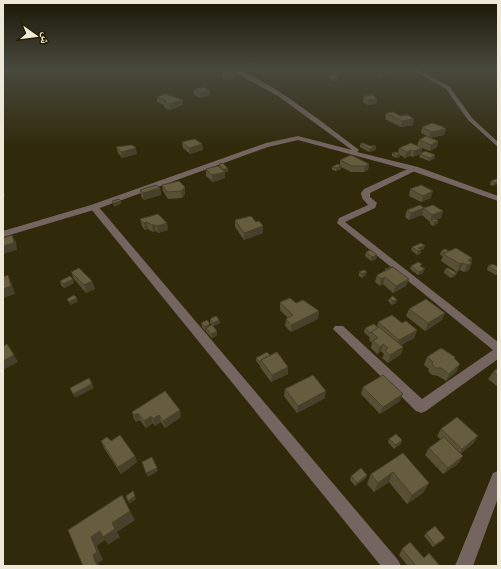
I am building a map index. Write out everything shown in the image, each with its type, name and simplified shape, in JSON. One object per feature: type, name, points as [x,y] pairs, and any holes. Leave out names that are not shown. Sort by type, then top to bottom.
[{"type":"street","points":[[280,96],[297,106],[362,154]]},
{"type":"street","points":[[453,96],[470,119],[498,145]]},
{"type":"street","points":[[3,234],[94,207],[283,140],[298,138],[415,169],[498,199]]},
{"type":"street","points":[[415,169],[367,191],[365,193],[366,198],[373,203],[372,206],[342,220],[341,223],[498,348]]},
{"type":"street","points":[[94,207],[392,566]]},
{"type":"street","points":[[339,329],[421,407],[498,353]]},
{"type":"street","points":[[464,566],[498,478]]},
{"type":"building","points":[[170,96],[183,100],[169,104],[164,102],[167,101],[157,97]]},
{"type":"building","points":[[364,96],[374,96],[377,99],[368,100]]},
{"type":"building","points":[[393,112],[400,116],[408,115],[414,119],[402,121],[386,113]]},
{"type":"building","points":[[432,123],[446,129],[431,132],[422,127]]},
{"type":"building","points":[[426,136],[438,141],[431,145],[419,140]]},
{"type":"building","points":[[195,139],[202,144],[189,148],[182,142]]},
{"type":"building","points":[[363,143],[370,146],[376,146],[370,149],[360,144]]},
{"type":"building","points":[[411,143],[422,148],[407,152],[399,148]]},
{"type":"building","points":[[132,145],[136,148],[121,152],[116,147]]},
{"type":"building","points":[[425,151],[435,155],[430,158],[420,154]]},
{"type":"building","points":[[396,152],[400,154],[397,155],[392,153]]},
{"type":"building","points":[[351,155],[369,164],[365,166],[352,166],[340,160]]},
{"type":"building","points":[[223,163],[228,169],[223,169],[219,164]]},
{"type":"building","points":[[338,164],[341,166],[336,168],[332,167]]},
{"type":"building","points":[[218,166],[225,172],[212,175],[206,169]]},
{"type":"building","points":[[498,179],[498,181],[495,183],[491,181]]},
{"type":"building","points":[[179,181],[185,187],[181,191],[167,192],[162,185]]},
{"type":"building","points":[[156,185],[160,188],[143,193],[140,190]]},
{"type":"building","points":[[421,185],[433,191],[423,196],[410,189]]},
{"type":"building","points":[[119,199],[121,201],[113,203],[112,201]]},
{"type":"building","points":[[420,205],[424,208],[411,213],[407,210]]},
{"type":"building","points":[[433,205],[443,211],[432,215],[424,208]]},
{"type":"building","points":[[158,214],[167,223],[157,226],[147,222],[144,223],[140,219]]},
{"type":"building","points":[[251,216],[256,222],[259,221],[263,226],[244,233],[235,220]]},
{"type":"building","points":[[435,219],[438,221],[434,222],[431,220]]},
{"type":"building","points":[[12,235],[14,243],[3,246],[3,238]]},
{"type":"building","points":[[421,243],[425,246],[418,248],[421,250],[418,251],[412,247]]},
{"type":"building","points":[[456,248],[472,258],[468,260],[472,263],[467,265],[463,263],[460,264],[443,254]]},
{"type":"building","points":[[445,249],[449,251],[445,253],[441,251]]},
{"type":"building","points":[[371,250],[377,255],[372,257],[366,252]]},
{"type":"building","points":[[418,262],[422,264],[420,266],[425,269],[419,272],[411,266]]},
{"type":"building","points":[[493,264],[498,267],[498,272],[488,266]]},
{"type":"building","points":[[393,267],[409,279],[396,286],[385,277],[381,279],[377,275]]},
{"type":"building","points":[[79,268],[92,281],[84,285],[71,272]]},
{"type":"building","points":[[448,268],[457,273],[453,275],[445,269]]},
{"type":"building","points":[[364,270],[367,272],[362,274],[359,272]]},
{"type":"building","points":[[8,275],[11,286],[3,289],[3,277]]},
{"type":"building","points":[[70,276],[73,279],[63,284],[60,281]]},
{"type":"building","points":[[74,295],[77,298],[69,302],[67,299]]},
{"type":"building","points":[[393,296],[397,300],[393,301],[390,298]]},
{"type":"building","points":[[290,298],[296,303],[303,300],[319,311],[291,325],[286,319],[293,315],[280,302]]},
{"type":"building","points":[[426,299],[445,313],[428,323],[409,309]]},
{"type":"building","points":[[392,315],[402,323],[406,321],[417,330],[399,340],[378,322]]},
{"type":"building","points":[[216,316],[219,320],[213,323],[210,319]]},
{"type":"building","points":[[207,320],[210,324],[205,327],[201,323]]},
{"type":"building","points":[[374,324],[378,328],[370,333],[365,328]]},
{"type":"building","points":[[212,325],[217,331],[211,334],[206,328]]},
{"type":"building","points":[[379,327],[403,347],[390,355],[385,351],[388,348],[383,344],[380,347],[373,341],[378,338],[371,332]]},
{"type":"building","points":[[7,344],[14,355],[3,361],[3,346]]},
{"type":"building","points":[[441,348],[455,357],[454,358],[460,364],[449,374],[441,368],[435,368],[432,363],[433,362],[427,357]]},
{"type":"building","points":[[267,352],[270,355],[261,360],[261,362],[256,358]]},
{"type":"building","points":[[277,352],[288,367],[272,375],[261,360]]},
{"type":"building","points":[[498,368],[498,376],[493,372]]},
{"type":"building","points":[[313,375],[326,391],[298,406],[285,389]]},
{"type":"building","points":[[383,375],[403,394],[383,407],[363,387]]},
{"type":"building","points":[[89,378],[92,384],[73,394],[70,388]]},
{"type":"building","points":[[165,391],[180,410],[163,421],[159,415],[153,419],[151,416],[144,421],[138,413],[134,415],[132,412]]},
{"type":"building","points":[[457,417],[478,436],[462,449],[441,429]]},
{"type":"building","points":[[396,434],[402,440],[396,445],[389,439]]},
{"type":"building","points":[[120,435],[135,456],[118,467],[101,441],[107,437],[111,441]]},
{"type":"building","points":[[444,437],[463,456],[448,468],[429,448]]},
{"type":"building","points":[[403,453],[429,483],[412,495],[393,472],[378,483],[371,474]]},
{"type":"building","points":[[152,457],[157,468],[146,473],[142,462]]},
{"type":"building","points":[[361,468],[367,475],[357,483],[351,476]]},
{"type":"building","points":[[133,491],[135,496],[128,501],[126,496]]},
{"type":"building","points":[[122,495],[130,511],[112,523],[115,529],[103,537],[100,531],[91,537],[97,552],[93,555],[97,566],[83,566],[68,530]]},
{"type":"building","points":[[435,526],[445,538],[435,545],[426,533]]},
{"type":"building","points":[[410,542],[424,558],[429,553],[440,566],[416,566],[402,549]]}]
